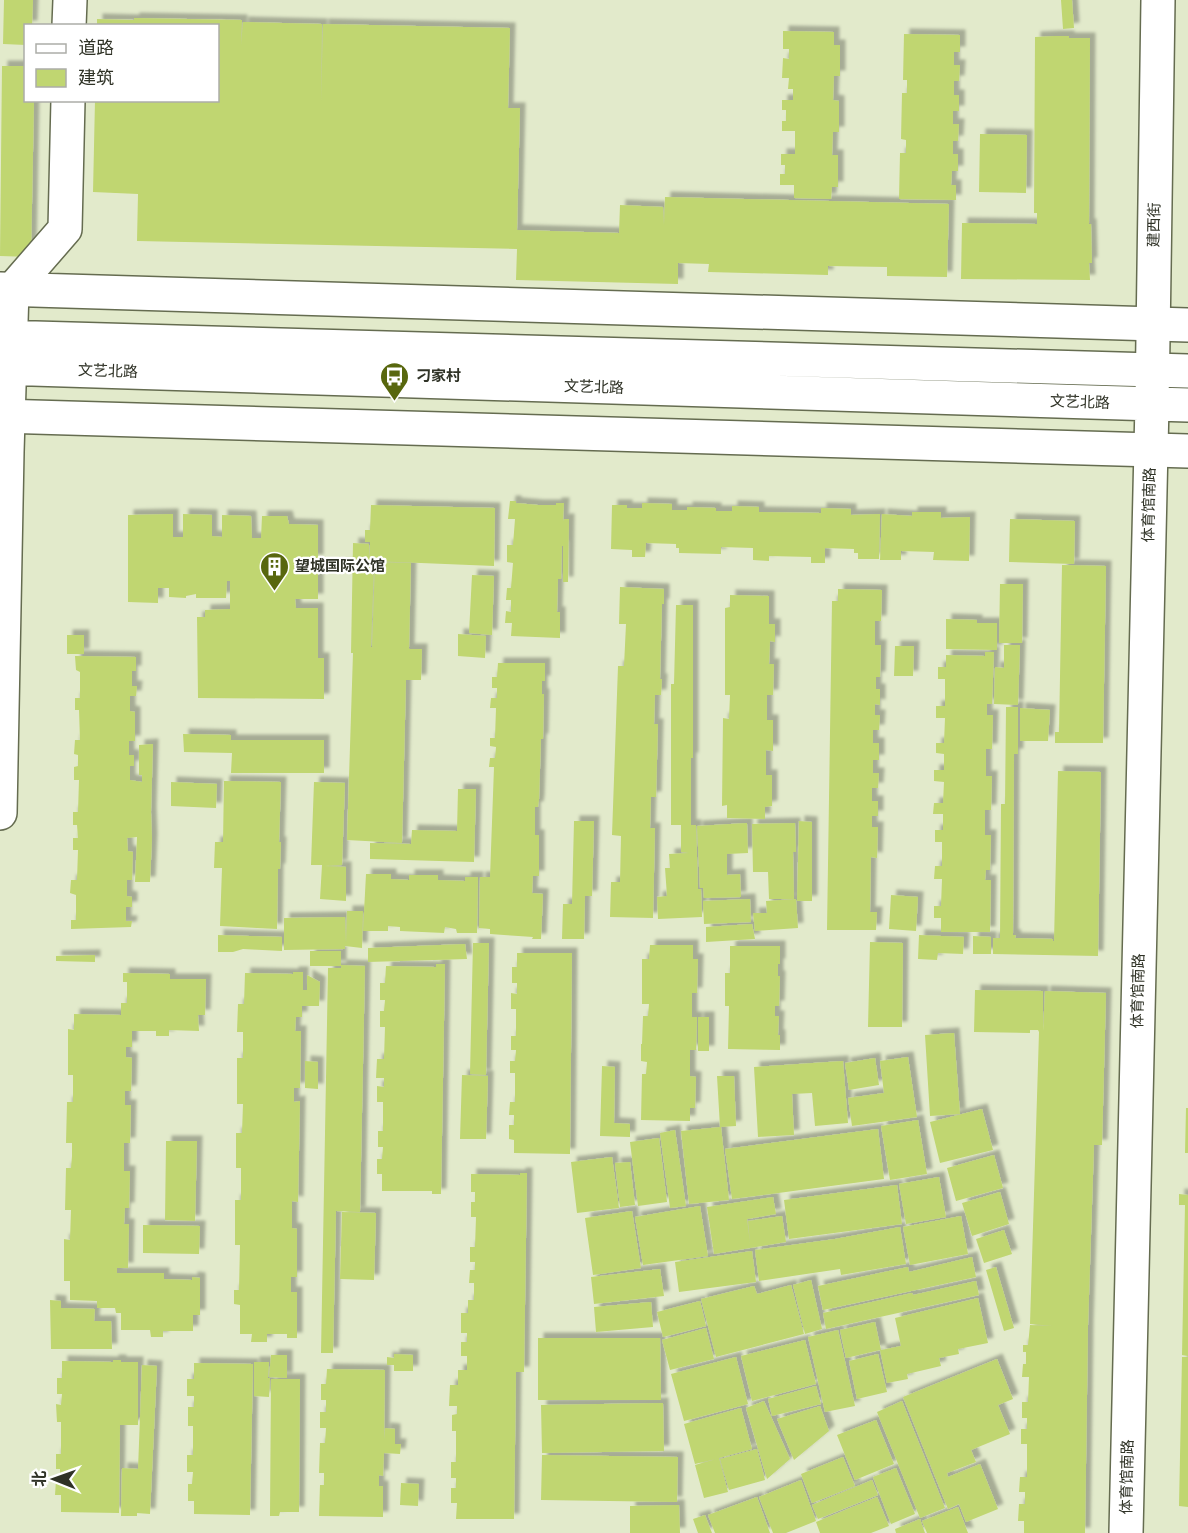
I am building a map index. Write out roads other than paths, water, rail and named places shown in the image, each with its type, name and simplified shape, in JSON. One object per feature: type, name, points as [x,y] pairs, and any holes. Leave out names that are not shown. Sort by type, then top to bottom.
[{"type":"street","points":[[69,24],[70,0]]},
{"type":"street","name":"建西街","points":[[1150,450],[1158,0]]},
{"type":"street","points":[[0,813],[6,289],[65,229],[68,102]]},
{"type":"street","points":[[6,289],[1188,325]]},
{"type":"street","name":"文艺北路","points":[[5,352],[1188,371]]},
{"type":"street","name":"文艺北路","points":[[5,352],[1188,405]]},
{"type":"street","points":[[4,416],[1188,451]]},
{"type":"street","name":"体育馆南路","points":[[1126,1533],[1150,450]]},
{"type":"place","name":"刁家村","points":[[395,402]]},
{"type":"place","name":"望城国际公馆","points":[[274,592]]}]
